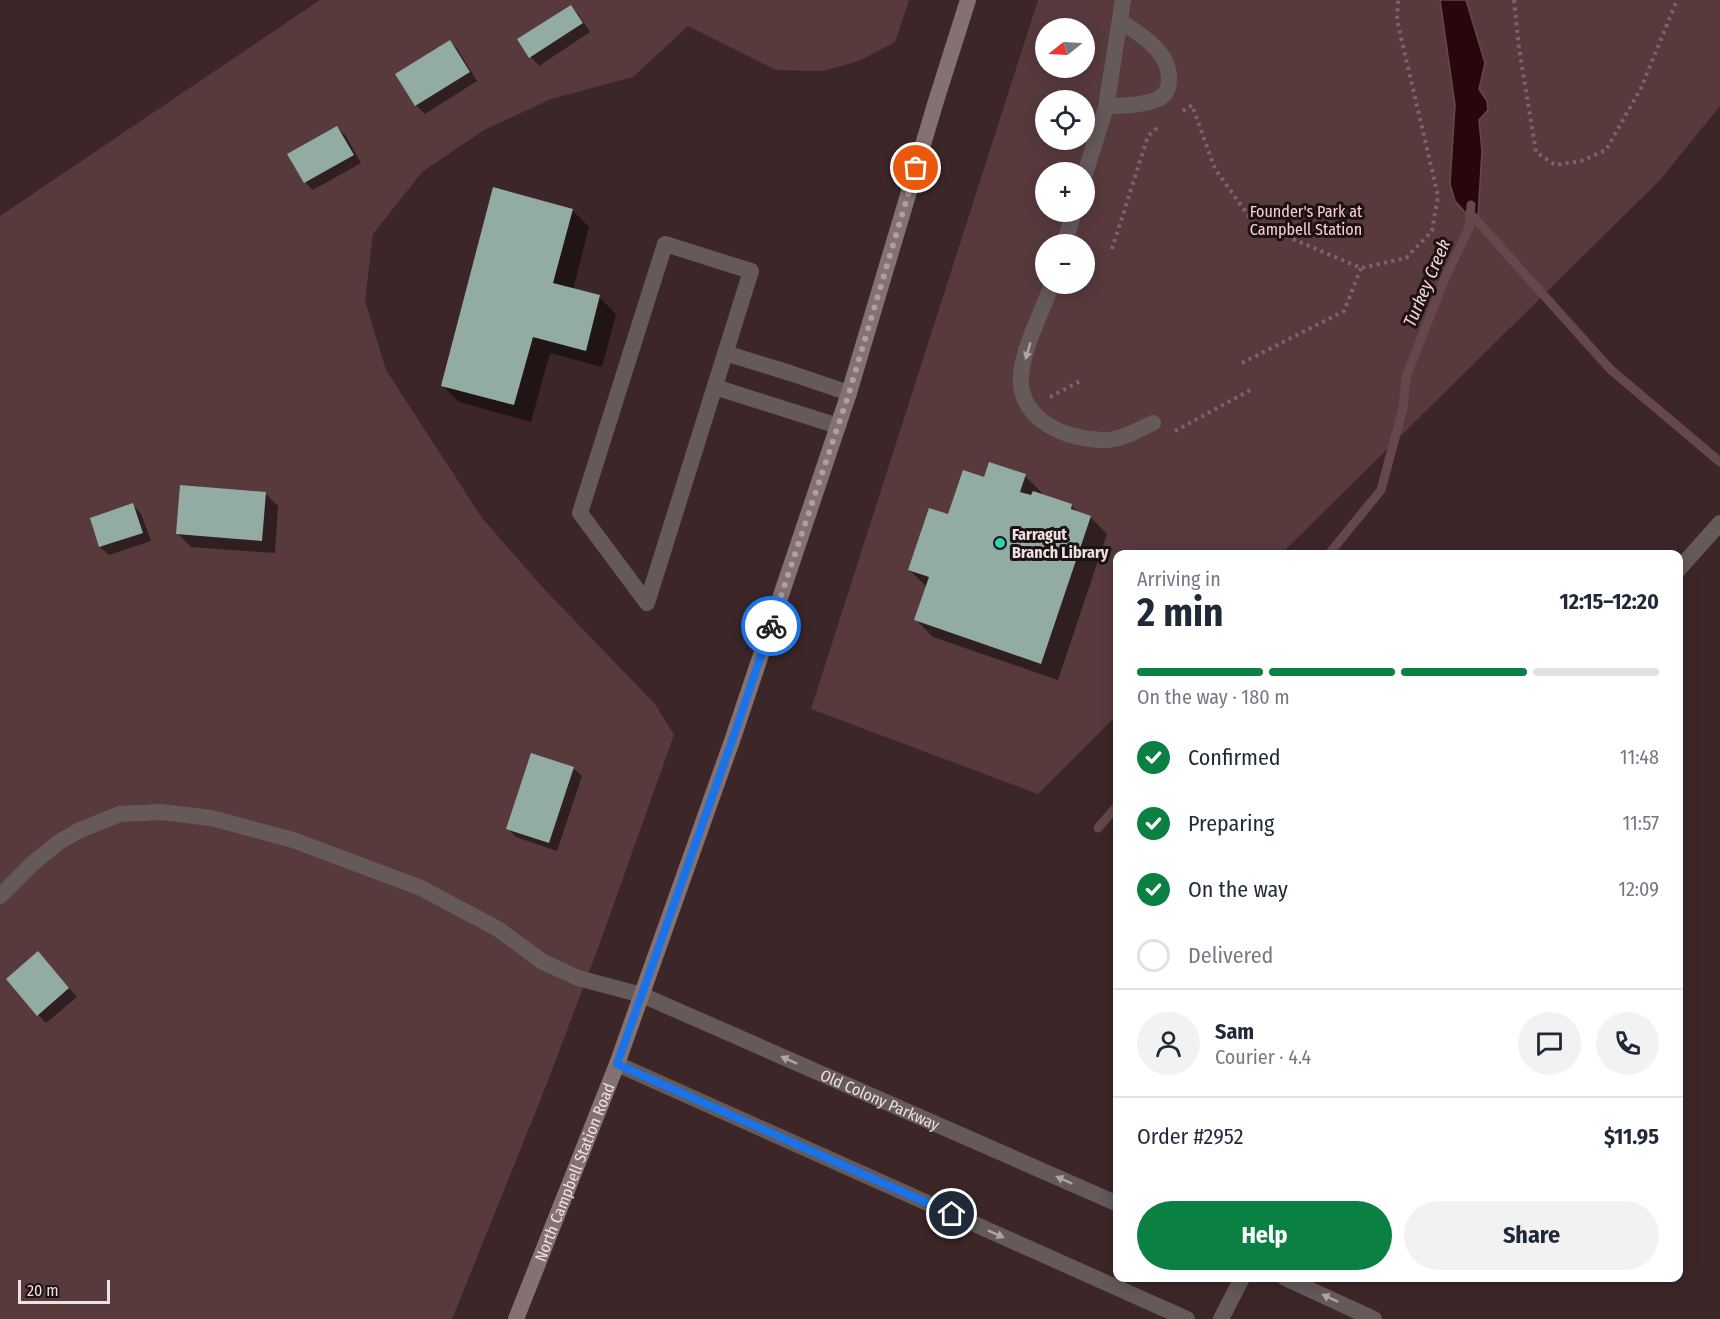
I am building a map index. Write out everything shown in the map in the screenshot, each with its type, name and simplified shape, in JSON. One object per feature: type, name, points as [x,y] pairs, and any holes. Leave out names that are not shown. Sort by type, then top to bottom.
[{"type":"main road","name":"North Campbell Station Road","points":[[516,1319],[617,1064],[733,738],[849,393],[968,0]]},
{"type":"street","points":[[1089,162],[1106,106],[1123,0]]},
{"type":"street","points":[[1106,106],[1159,98],[1168,87],[1166,62],[1156,48],[1120,21]]},
{"type":"street","points":[[665,244],[751,271],[725,353],[647,603],[580,513],[665,244]]},
{"type":"street","points":[[1048,294],[1027,349],[1021,376],[1023,393],[1033,413],[1058,431],[1085,438],[1106,440],[1128,435],[1153,423]]},
{"type":"street","points":[[725,353],[849,393]]},
{"type":"street","points":[[715,387],[838,426]]},
{"type":"street","points":[[1683,564],[1720,523]]},
{"type":"street","name":"Old Colony Parkway","points":[[0,896],[33,863],[59,842],[80,830],[120,814],[161,812],[210,818],[293,840],[421,888],[498,929],[543,962],[578,978],[642,995],[1113,1202]]},
{"type":"street","points":[[617,1064],[1186,1319]]},
{"type":"street","points":[[1221,1319],[1240,1282]]},
{"type":"street","points":[[1294,1282],[1374,1319]]},
{"type":"path","points":[[1176,116],[1192,105],[1215,169],[1253,222],[1361,268],[1406,258],[1432,231],[1438,196],[1397,20],[1398,0]]},
{"type":"path","points":[[1514,0],[1519,48],[1536,152],[1555,165],[1581,161],[1606,150],[1641,88],[1677,0]]},
{"type":"path","points":[[1112,249],[1148,136],[1162,123]]},
{"type":"path","points":[[1242,363],[1344,311],[1361,268]]},
{"type":"path","points":[[1169,434],[1254,388]]},
{"type":"green space","points":[[320,0],[909,0],[895,42],[861,60],[824,71],[776,70],[688,26],[633,77],[551,99],[484,130],[422,172],[373,234],[365,301],[386,370],[482,518],[545,590],[655,704],[674,735],[597,951],[542,1096],[452,1319],[0,1319],[0,216]]},
{"type":"green space","name":"Founder's Park at Campbell Station","points":[[1038,0],[1720,0],[1720,106],[1660,180],[1285,550],[1113,550],[1113,719],[1038,794],[811,709]]},
{"type":"shaded area","points":[[1440,0],[1466,0],[1485,63],[1479,89],[1487,101],[1488,110],[1479,120],[1482,151],[1478,216],[1473,221],[1455,201],[1450,184],[1455,105]]},
{"type":"building","points":[[571,5],[583,23],[529,58],[517,39]]},
{"type":"building","points":[[450,40],[470,72],[415,106],[395,74]]},
{"type":"building","points":[[337,126],[354,155],[304,183],[287,154]]},
{"type":"building","points":[[493,187],[573,209],[553,283],[600,295],[586,351],[533,337],[514,405],[441,386]]},
{"type":"building","name":"Farragut Branch Library","points":[[989,462],[1026,474],[1020,492],[1031,495],[1033,491],[1072,504],[1071,509],[1091,516],[1041,664],[914,620],[929,577],[908,570],[929,508],[948,514],[963,470],[984,477]]},
{"type":"building","points":[[180,485],[266,492],[262,541],[176,534]]},
{"type":"building","points":[[133,503],[143,533],[99,547],[90,518]]},
{"type":"building","points":[[531,753],[574,767],[549,843],[506,829]]},
{"type":"building","points":[[38,951],[69,988],[37,1016],[6,979]]},
{"type":"waterway","name":"Turkey Creek","points":[[1332,550],[1381,490],[1403,408],[1406,377],[1445,278],[1469,228],[1471,205]]},
{"type":"waterway","points":[[1470,213],[1610,369],[1720,462]]},
{"type":"waterway","name":"Turkey Creek","points":[[1098,828],[1113,811]]},
{"type":"way so far","points":[[771,626],[849,393],[916,168]]},
{"type":"place","name":"Farragut Branch Library","points":[[1000,543]]},
{"type":"route","points":[[771,626],[617,1064],[952,1214]]}]
